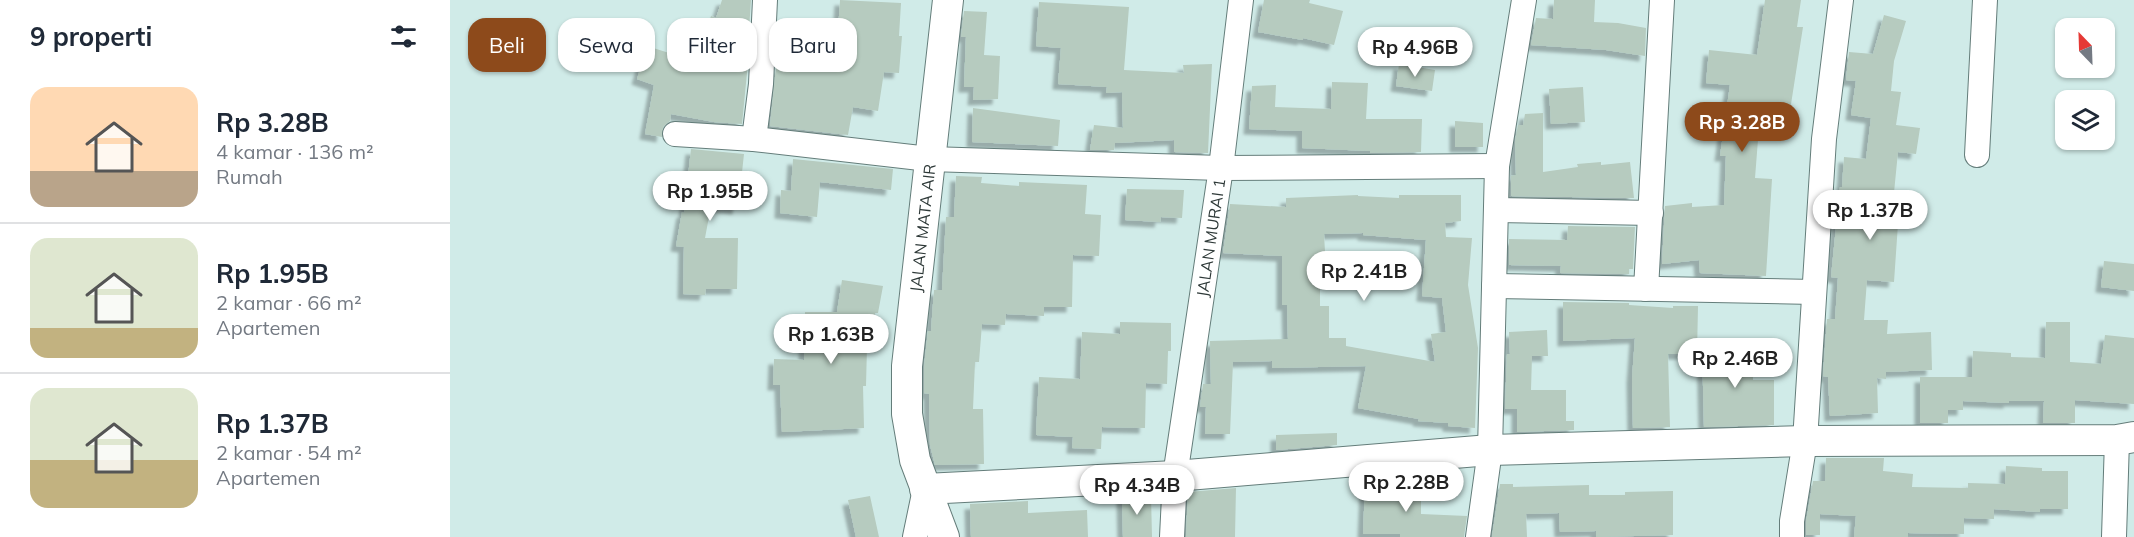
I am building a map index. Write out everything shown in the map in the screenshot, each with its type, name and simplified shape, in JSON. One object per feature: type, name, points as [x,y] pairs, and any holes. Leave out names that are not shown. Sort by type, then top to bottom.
[{"type":"street","points":[[754,139],[761,84],[765,0]]},
{"type":"street","name":"JALAN MATA AIR","points":[[944,537],[915,460],[908,414],[907,366],[948,0]]},
{"type":"street","name":"JALAN MURAI 1","points":[[1172,537],[1175,476],[1221,168],[1241,0]]},
{"type":"street","points":[[1478,537],[1491,450],[1497,166],[1524,0]]},
{"type":"street","points":[[1646,289],[1662,0]]},
{"type":"street","points":[[1792,537],[1792,521],[1805,441],[1824,139],[1841,0]]},
{"type":"street","points":[[1977,155],[1985,0]]},
{"type":"street","points":[[675,134],[754,139],[929,159],[1221,168],[1497,166]]},
{"type":"street","points":[[1496,210],[1651,213]]},
{"type":"street","points":[[1494,286],[1814,292]]},
{"type":"street","points":[[915,537],[925,489],[1175,476],[1491,450],[1805,441],[2125,438],[2114,537]]},
{"type":"building","points":[[722,0],[751,0],[750,18],[716,18]]},
{"type":"building","points":[[840,0],[901,3],[899,36],[902,36],[899,73],[884,72],[878,111],[853,107],[848,135],[770,126],[775,72],[857,72],[857,18],[839,18]]},
{"type":"building","points":[[1264,0],[1310,0],[1309,3],[1343,11],[1334,45],[1258,32]]},
{"type":"building","points":[[1554,0],[1595,0],[1594,22],[1646,28],[1645,56],[1606,50],[1531,45],[1536,18],[1553,19]]},
{"type":"building","points":[[1765,0],[1801,0],[1797,27],[1803,27],[1787,130],[1759,127],[1755,178],[1772,179],[1766,276],[1700,273],[1699,260],[1662,264],[1665,206],[1692,203],[1692,207],[1724,205],[1726,156],[1720,156],[1730,85],[1706,83],[1709,50],[1757,55]]},
{"type":"building","points":[[1039,2],[1129,7],[1124,70],[1184,73],[1183,65],[1212,64],[1208,153],[1174,152],[1174,140],[1115,143],[1114,150],[1090,150],[1094,125],[1123,128],[1122,92],[1106,93],[1107,87],[1058,84],[1061,48],[1036,46]]},
{"type":"building","points":[[964,11],[987,12],[984,55],[1000,56],[998,99],[973,100],[974,87],[964,87],[966,37],[961,37]]},
{"type":"building","points":[[1884,15],[1906,21],[1894,61],[1891,91],[1901,92],[1896,125],[1920,128],[1916,154],[1898,152],[1891,223],[1898,224],[1894,282],[1867,280],[1864,320],[1888,320],[1887,334],[1931,332],[1932,370],[1886,372],[1886,379],[1877,378],[1878,413],[1830,416],[1828,377],[1823,376],[1827,319],[1835,319],[1838,278],[1831,277],[1844,157],[1866,159],[1871,118],[1851,115],[1856,81],[1846,80],[1849,52],[1873,54]]},
{"type":"building","points":[[655,49],[667,52],[667,72],[747,72],[742,124],[714,122],[671,114],[670,121],[663,127],[662,137],[645,134],[654,85],[637,79],[639,72],[655,72]]},
{"type":"building","points":[[1399,64],[1435,70],[1432,91],[1396,86]]},
{"type":"building","points":[[1332,82],[1368,83],[1366,119],[1422,119],[1421,152],[1370,153],[1370,151],[1302,148],[1302,131],[1249,129],[1252,86],[1276,85],[1275,107],[1331,109]]},
{"type":"building","points":[[1583,87],[1585,122],[1551,124],[1549,89]]},
{"type":"building","points":[[973,108],[1060,120],[1058,146],[972,142]]},
{"type":"building","points":[[1543,113],[1543,172],[1578,167],[1577,164],[1601,162],[1601,165],[1630,162],[1634,198],[1511,196],[1511,176],[1516,175],[1515,141],[1518,125],[1523,125],[1525,114]]},
{"type":"building","points":[[1455,121],[1483,123],[1483,147],[1455,147]]},
{"type":"building","points":[[691,149],[744,154],[738,209],[711,206],[705,238],[738,238],[737,289],[706,289],[705,295],[683,294],[684,247],[676,246],[682,212],[684,213]]},
{"type":"building","points":[[793,159],[893,169],[891,190],[820,182],[817,217],[780,213],[781,190],[791,191]]},
{"type":"building","points":[[956,176],[982,177],[981,183],[1019,186],[1019,182],[1087,185],[1085,214],[1101,215],[1099,256],[1073,255],[1072,307],[1044,307],[1044,316],[1006,314],[1005,325],[982,324],[979,362],[975,362],[973,409],[983,409],[984,464],[935,465],[930,445],[929,394],[924,393],[924,367],[928,331],[931,331],[934,290],[942,290],[946,217],[954,217]]},
{"type":"building","points":[[1127,189],[1184,190],[1182,218],[1161,217],[1160,222],[1125,220]]},
{"type":"building","points":[[1358,195],[1399,198],[1399,195],[1461,195],[1461,221],[1445,223],[1446,237],[1472,238],[1468,285],[1478,348],[1475,428],[1418,421],[1419,419],[1358,408],[1366,366],[1272,368],[1272,361],[1233,362],[1230,434],[1205,434],[1206,407],[1200,407],[1203,384],[1211,384],[1210,341],[1288,339],[1287,305],[1282,305],[1282,256],[1223,253],[1230,204],[1286,207],[1286,198]],"holes":[[[1363,233],[1363,235],[1426,240],[1422,296],[1442,298],[1446,332],[1431,334],[1435,362],[1346,346],[1346,338],[1329,338],[1329,306],[1320,306],[1320,252],[1325,252],[1324,234]]]},
{"type":"building","points":[[1568,226],[1635,227],[1633,269],[1629,269],[1629,274],[1560,273],[1561,266],[1509,265],[1509,239],[1567,240]]},
{"type":"building","points":[[2104,261],[2134,264],[2134,291],[2101,287]]},
{"type":"building","points":[[842,280],[883,286],[878,313],[875,313],[873,346],[867,346],[866,386],[863,386],[864,428],[782,432],[780,385],[773,385],[774,359],[804,360],[805,312],[837,312]]},
{"type":"building","points":[[1563,302],[1629,303],[1629,305],[1673,308],[1673,306],[1698,306],[1697,354],[1668,354],[1670,427],[1633,428],[1632,378],[1635,338],[1563,341]]},
{"type":"building","points":[[1120,322],[1171,323],[1171,351],[1168,351],[1167,384],[1146,383],[1145,428],[1102,427],[1101,449],[1072,448],[1073,437],[1036,435],[1039,377],[1080,379],[1082,332],[1120,334]]},
{"type":"building","points":[[2046,322],[2070,322],[2070,362],[2101,364],[2105,335],[2134,338],[2134,404],[2075,400],[2075,423],[2043,423],[2044,401],[2009,401],[2009,403],[1963,401],[1963,410],[1948,410],[1948,423],[1920,423],[1920,377],[1972,377],[1973,351],[2011,353],[2011,357],[2045,358]]},
{"type":"building","points":[[1547,330],[1548,356],[1532,356],[1531,390],[1566,390],[1566,421],[1574,421],[1574,430],[1517,432],[1517,409],[1505,409],[1507,354],[1510,354],[1509,332]]},
{"type":"building","points":[[1752,344],[1753,380],[1774,380],[1774,425],[1704,427],[1702,345]]},
{"type":"building","points":[[1337,433],[1337,445],[1276,450],[1276,435]]},
{"type":"building","points":[[1826,458],[1884,458],[1883,471],[1913,474],[1912,487],[1968,488],[1968,483],[2005,484],[2006,466],[2042,468],[2042,471],[2068,471],[2068,509],[2040,509],[2040,512],[1994,509],[1994,519],[1964,518],[1964,534],[1908,533],[1908,537],[1854,537],[1856,516],[1820,514],[1820,535],[1806,535],[1813,481],[1825,481]]},
{"type":"building","points":[[1421,473],[1421,514],[1467,516],[1464,537],[1400,537],[1400,534],[1363,534],[1365,487],[1400,488],[1400,475]]},
{"type":"building","points":[[1500,484],[1513,484],[1513,487],[1589,485],[1589,495],[1673,491],[1673,535],[1596,537],[1596,531],[1560,532],[1559,513],[1526,514],[1527,537],[1492,537]]},
{"type":"building","points":[[1236,488],[1235,537],[1186,537],[1188,492]]},
{"type":"building","points":[[1151,495],[1152,537],[1123,537],[1122,496]]},
{"type":"building","points":[[870,496],[879,537],[856,537],[848,500]]},
{"type":"building","points":[[1028,501],[1028,513],[1087,510],[1088,537],[971,537],[970,504]]}]
